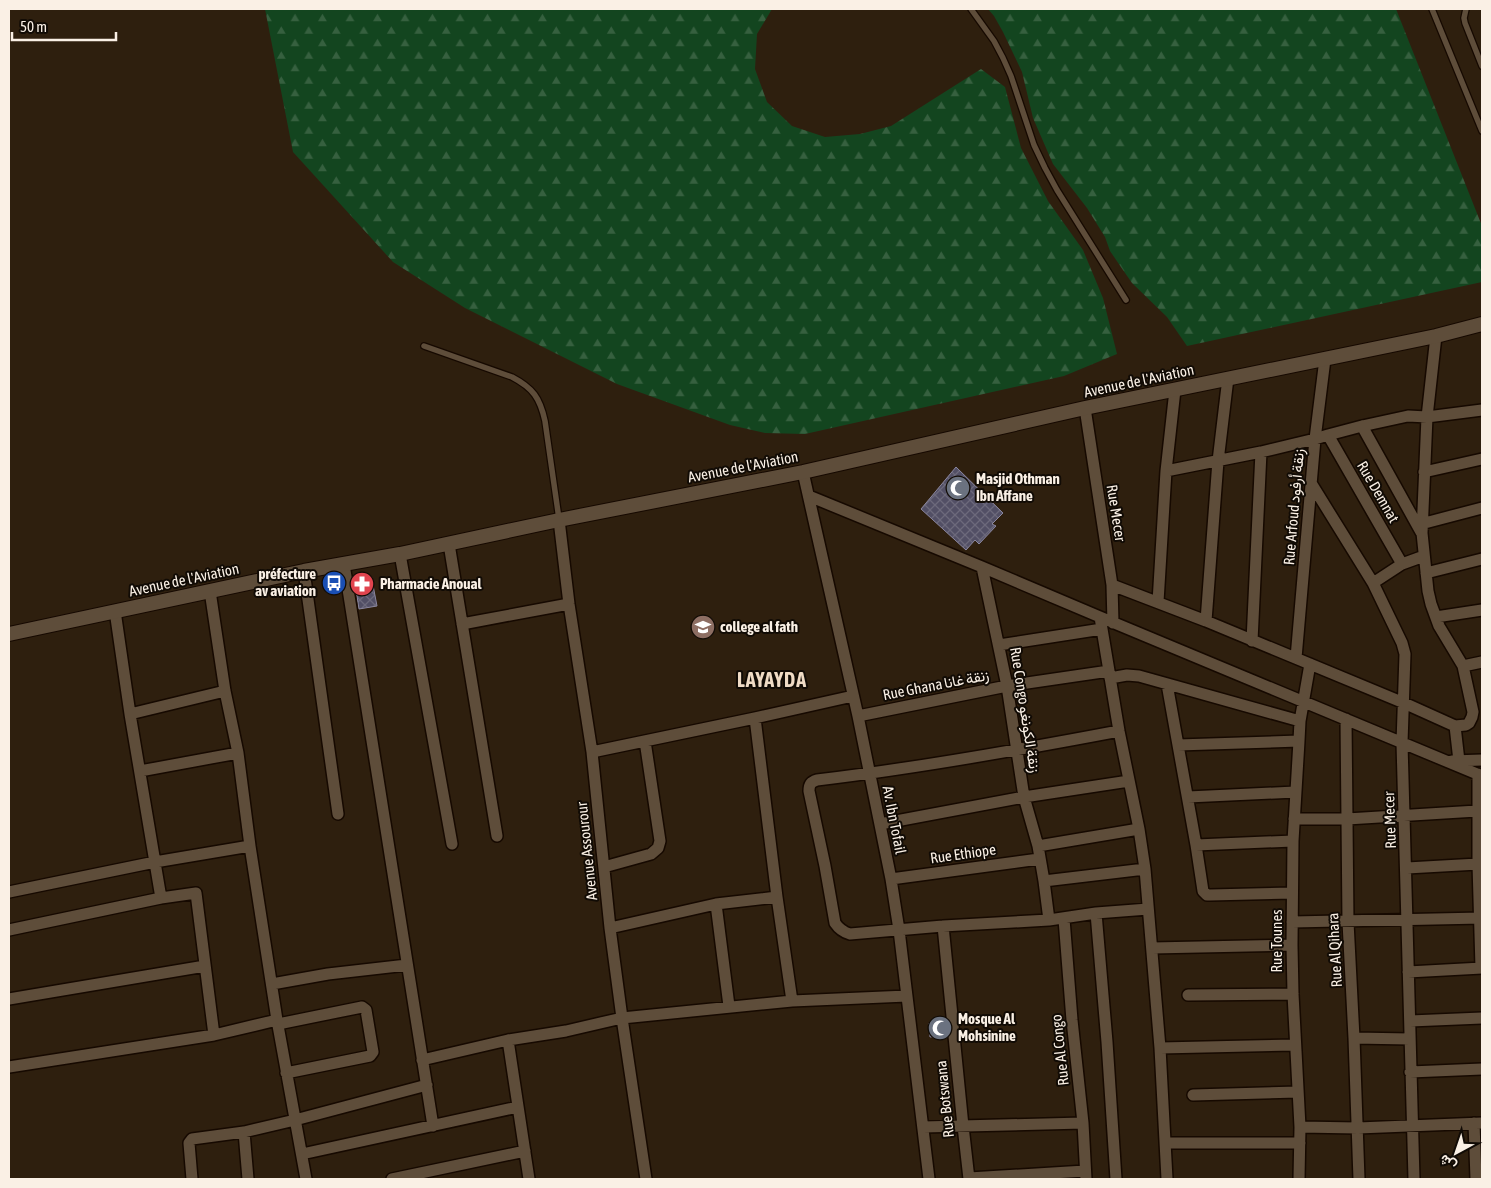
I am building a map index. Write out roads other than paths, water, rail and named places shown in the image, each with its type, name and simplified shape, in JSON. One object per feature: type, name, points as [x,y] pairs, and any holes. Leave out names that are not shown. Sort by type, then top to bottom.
[{"type":"street","name":"Avenue de l'Aviation","points":[[9,634],[304,571],[400,554],[559,520],[804,472],[1085,408],[1436,336],[1482,324]]},
{"type":"street","points":[[1112,585],[1206,621],[1455,726],[1469,723],[1478,711],[1463,666],[1444,635],[1436,617],[1428,591],[1421,529],[1427,417],[1436,336]]},
{"type":"street","name":"Rue Arfoud زنقة أرفود","points":[[1296,658],[1315,439],[1326,359]]},
{"type":"street","points":[[1206,621],[1218,461],[1228,378]]},
{"type":"street","points":[[1158,602],[1166,471],[1175,390]]},
{"type":"street","name":"Rue Mecer","points":[[1085,408],[1112,585],[1113,623]]},
{"type":"street","points":[[1166,471],[1261,452],[1328,434],[1408,416],[1427,417],[1482,410]]},
{"type":"street","points":[[1362,426],[1421,529]]},
{"type":"street","name":"Rue Demnat","points":[[1328,434],[1402,564]]},
{"type":"street","points":[[1252,641],[1261,452]]},
{"type":"street","points":[[1424,472],[1482,459]]},
{"type":"street","name":"Av. Ibn Tofail","points":[[804,472],[858,716],[891,879],[899,930],[929,1179]]},
{"type":"street","name":"Rue Mecer","points":[[1311,483],[1373,583],[1402,643],[1405,654],[1402,742],[1407,868],[1410,1072],[1414,1179]]},
{"type":"street","points":[[809,496],[982,567],[1101,623]]},
{"type":"street","points":[[1421,529],[1482,508]]},
{"type":"street","name":"Avenue Assourour","points":[[559,520],[569,604],[592,752],[610,928],[646,1179]]},
{"type":"street","points":[[449,544],[497,836]]},
{"type":"street","points":[[400,554],[452,844]]},
{"type":"street","points":[[1373,583],[1402,564],[1424,556]]},
{"type":"street","points":[[1426,573],[1482,559]]},
{"type":"street","points":[[344,564],[433,1126]]},
{"type":"street","name":"Rue Congo زنقة الكونغو","points":[[982,567],[1007,686],[1024,797],[1038,846],[1049,920]]},
{"type":"street","points":[[304,571],[338,814]]},
{"type":"street","points":[[210,591],[225,691],[238,753],[266,957],[306,1179]]},
{"type":"street","points":[[462,624],[569,604]]},
{"type":"street","points":[[1436,617],[1482,610]]},
{"type":"street","points":[[115,611],[161,898]]},
{"type":"street","points":[[1101,623],[1145,870],[1160,1048],[1167,1179]]},
{"type":"street","points":[[999,645],[1101,623],[1113,623],[1304,703],[1454,761],[1480,775],[1477,812],[1480,835],[1478,864],[1481,968],[1408,972]]},
{"type":"street","points":[[1463,666],[1482,662]]},
{"type":"street","points":[[1304,703],[1310,664]]},
{"type":"street","name":"Rue Ghana زنقة غانا","points":[[858,716],[1007,686],[1109,675],[1127,675],[1139,676],[1300,721]]},
{"type":"street","points":[[1167,684],[1204,893],[1210,895],[1292,893]]},
{"type":"street","points":[[130,714],[225,691]]},
{"type":"street","points":[[592,752],[853,696]]},
{"type":"street","name":"Rue Tounes","points":[[1300,1179],[1300,1127],[1293,994],[1292,893],[1300,721],[1304,703]]},
{"type":"street","points":[[755,718],[792,1001]]},
{"type":"street","name":"Rue Al Qihara","points":[[1346,719],[1348,922],[1359,1179]]},
{"type":"street","points":[[1454,761],[1455,726]]},
{"type":"street","points":[[1119,732],[869,774],[817,780],[812,782],[808,791],[825,866],[835,923],[839,929],[850,934],[1064,919],[1096,913],[1148,909]]},
{"type":"street","points":[[604,867],[651,854],[658,848],[660,841],[645,741]]},
{"type":"street","points":[[1178,744],[1299,741]]},
{"type":"street","points":[[140,771],[238,753]]},
{"type":"street","points":[[1454,761],[1482,760]]},
{"type":"street","points":[[880,824],[1024,797],[1129,781]]},
{"type":"street","points":[[1188,797],[1296,792]]},
{"type":"street","points":[[1294,819],[1346,819],[1477,812]]},
{"type":"street","points":[[1038,846],[1139,828]]},
{"type":"street","points":[[1196,845],[1293,841]]},
{"type":"street","points":[[9,892],[155,862],[250,846]]},
{"type":"street","name":"Rue Ethiope","points":[[891,879],[1039,859]]},
{"type":"street","points":[[1407,868],[1478,864]]},
{"type":"street","points":[[1044,881],[1145,870]]},
{"type":"street","points":[[9,930],[161,898],[196,893],[214,1034]]},
{"type":"street","points":[[610,928],[716,904],[777,897]]},
{"type":"street","points":[[716,904],[729,1006]]},
{"type":"street","points":[[1096,913],[1116,1179]]},
{"type":"street","points":[[1292,922],[1481,918]]},
{"type":"street","name":"Rue Al Congo","points":[[1064,919],[1086,1175]]},
{"type":"street","name":"Rue Botswana","points":[[943,926],[962,1126],[969,1178]]},
{"type":"street","points":[[1152,948],[1292,945]]},
{"type":"street","points":[[272,984],[328,974],[407,965]]},
{"type":"street","points":[[9,1000],[205,966]]},
{"type":"street","points":[[1188,995],[1293,994]]},
{"type":"street","points":[[422,1060],[508,1040],[566,1031],[622,1018],[792,1001],[907,996]]},
{"type":"street","points":[[9,1067],[214,1034],[362,1007],[366,1010],[372,1052],[370,1056],[286,1073]]},
{"type":"street","points":[[1410,1021],[1482,1018]]},
{"type":"street","points":[[1354,1038],[1410,1039]]},
{"type":"street","points":[[508,1040],[530,1179]]},
{"type":"street","points":[[1160,1048],[1295,1045]]},
{"type":"street","points":[[1410,1072],[1482,1069]]},
{"type":"street","points":[[192,1179],[189,1143],[192,1139],[244,1132],[426,1085]]},
{"type":"street","points":[[1193,1095],[1298,1092]]},
{"type":"street","points":[[302,1154],[518,1108]]},
{"type":"street","points":[[923,1127],[1082,1123]]},
{"type":"street","points":[[1300,1127],[1358,1128],[1478,1123],[1476,1179]]},
{"type":"street","points":[[244,1132],[248,1179]]},
{"type":"street","points":[[1165,1143],[1300,1143]]},
{"type":"street","points":[[392,1179],[445,1174],[525,1151]]},
{"type":"street","points":[[969,1178],[1086,1175]]},
{"type":"lane","points":[[971,9],[1003,58],[1034,145],[1045,168],[1126,300]]},
{"type":"lane","points":[[1432,9],[1482,131]]},
{"type":"lane","points":[[1466,9],[1465,23],[1482,66]]},
{"type":"lane","points":[[424,346],[512,377],[525,384],[535,394],[542,407],[545,421],[559,520]]},
{"type":"place","name":"Masjid Othman Ibn Affane","points":[[958,488]]},
{"type":"place","name":"préfecture av aviation","points":[[334,583]]},
{"type":"place","name":"Pharmacie Anoual","points":[[362,584]]},
{"type":"place","name":"college al fath","points":[[703,627]]},
{"type":"place","name":"Mosque Al Mohsinine","points":[[940,1028]]},
{"type":"district","name":"LAYAYDA","points":[[772,680]]}]
